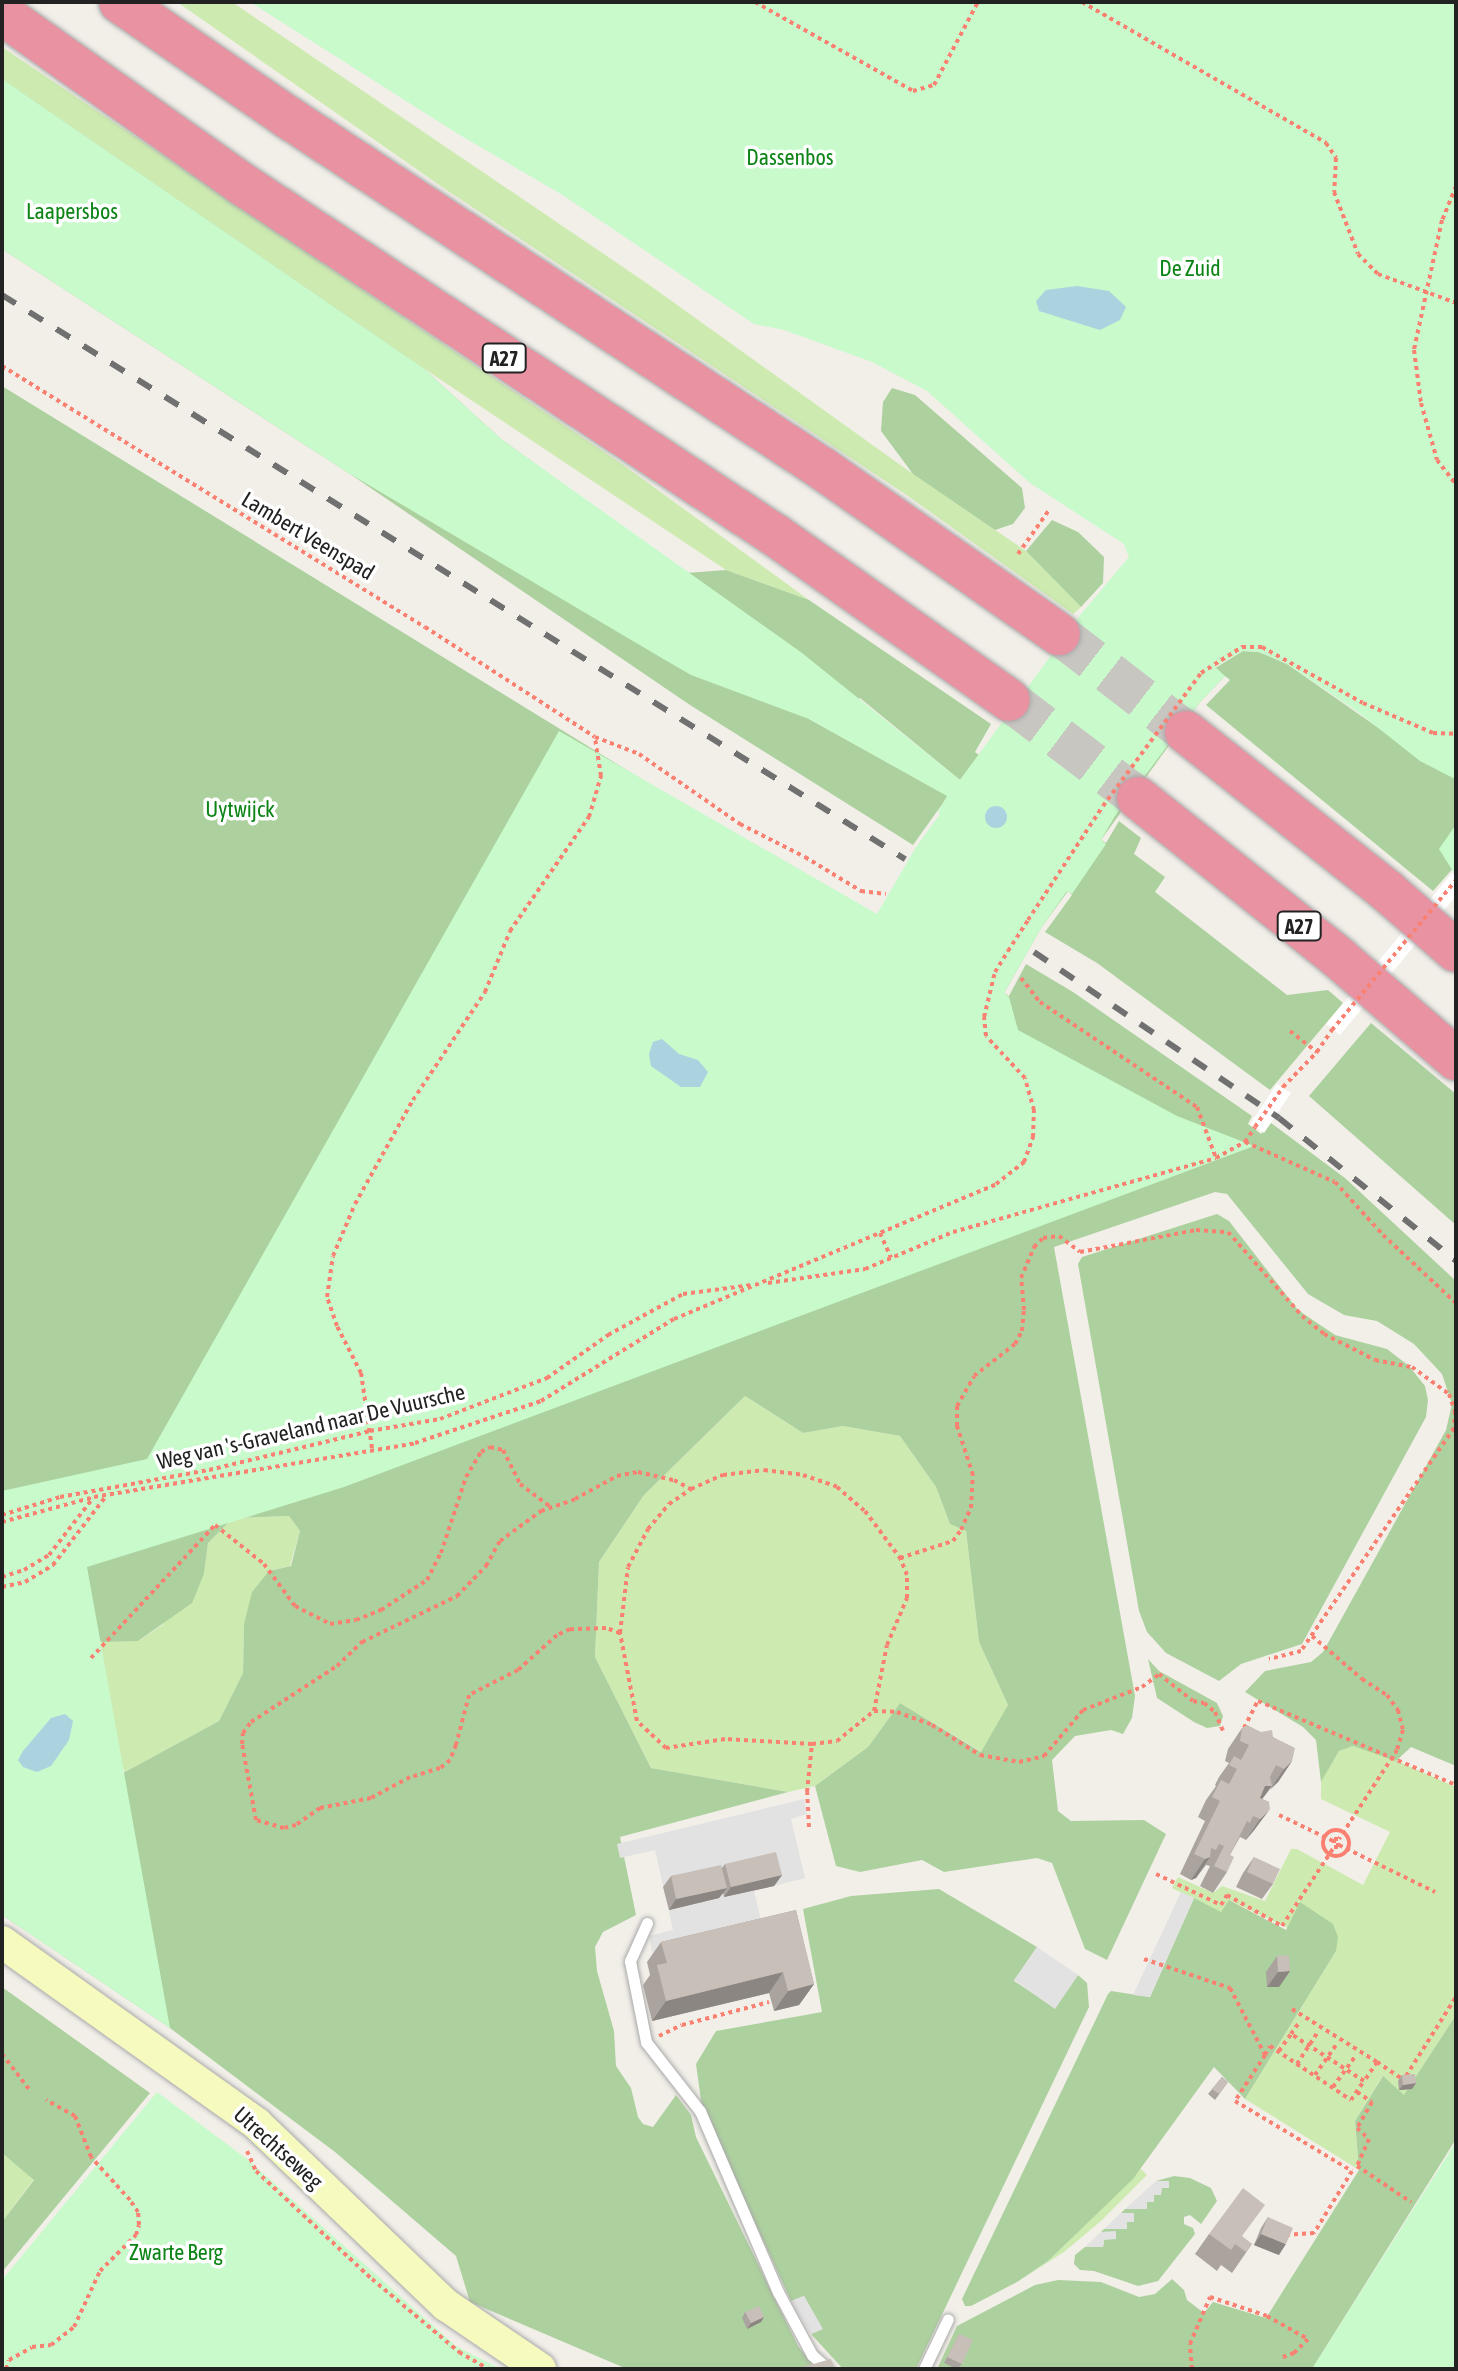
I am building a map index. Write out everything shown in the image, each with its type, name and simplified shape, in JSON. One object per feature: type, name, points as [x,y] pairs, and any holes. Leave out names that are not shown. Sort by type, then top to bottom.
[{"type":"highway","points":[[120,2],[301,126],[823,469],[1059,634]]},
{"type":"highway","name":"A27","points":[[2,14],[242,184],[775,535],[1009,700]]},
{"type":"highway","points":[[1186,732],[1387,891],[1456,951]]},
{"type":"highway","name":"A27","points":[[1120,802],[1339,958],[1456,1059]]},
{"type":"main road","name":"Utrechtseweg","points":[[2,1942],[257,2124],[446,2305],[540,2369]]},
{"type":"lane","points":[[647,1923],[630,1961],[646,2042],[700,2111],[778,2292],[812,2355],[828,2369]]},
{"type":"lane","points":[[924,2369],[948,2319]]},
{"type":"path","points":[[755,2],[913,91],[934,85],[978,2]]},
{"type":"path","points":[[1082,2],[1326,143],[1336,158],[1334,192],[1358,254],[1378,274],[1456,303]]},
{"type":"path","points":[[1456,186],[1442,220],[1414,350],[1421,403],[1437,460],[1456,484]]},
{"type":"path","name":"Lambert Veenspad","points":[[2,366],[412,619],[595,737],[639,754],[740,824],[805,857],[861,891],[886,894]]},
{"type":"path","points":[[1018,554],[1049,510]]},
{"type":"path","points":[[2,1522],[94,1497],[415,1443],[541,1401],[674,1319],[996,1184],[1024,1162],[1033,1137],[1034,1110],[1025,1078],[986,1036],[984,1017],[995,972],[1028,920],[1120,802],[1201,673],[1242,647],[1262,647],[1363,703],[1433,733],[1456,734]]},
{"type":"path","points":[[373,1449],[361,1373],[327,1297],[333,1256],[355,1204],[413,1100],[485,992],[510,931],[589,817],[601,776],[594,748],[595,737]]},
{"type":"path","name":"Weg van 's-Graveland naar De Vuursche","points":[[2,1515],[113,1487],[209,1470],[370,1431],[440,1419],[547,1378],[608,1335],[683,1294],[865,1269],[953,1232],[1216,1158],[1245,1142],[1283,1087],[1317,1052],[1456,880]]},
{"type":"path","points":[[1021,978],[1040,1002],[1197,1107],[1216,1158]]},
{"type":"path","points":[[1290,1031],[1317,1052]]},
{"type":"path","points":[[1245,1142],[1335,1182],[1383,1235],[1456,1303]]},
{"type":"path","points":[[900,1558],[953,1541],[971,1508],[973,1475],[957,1426],[957,1406],[974,1376],[1015,1344],[1022,1331],[1021,1278],[1034,1247],[1043,1238],[1059,1236],[1080,1252],[1196,1230],[1228,1232],[1302,1316],[1324,1334],[1375,1360],[1412,1367],[1449,1394],[1455,1411],[1454,1428],[1301,1651],[1269,1659]]},
{"type":"path","points":[[880,1233],[891,1258]]},
{"type":"path","points":[[91,1658],[215,1525],[264,1564],[295,1606],[309,1616],[330,1624],[356,1620],[381,1610],[427,1580],[441,1553],[466,1477],[481,1452],[490,1447],[503,1450],[520,1484],[551,1507]]},
{"type":"path","points":[[764,1470],[803,1475],[837,1487],[865,1511],[900,1558],[907,1575],[907,1598],[887,1645],[874,1711],[837,1741],[812,1744],[725,1739],[666,1748],[637,1721],[620,1633],[628,1567],[648,1529],[669,1504],[691,1489],[723,1475],[764,1470]]},
{"type":"path","points":[[620,1633],[594,1627],[570,1629],[557,1635],[518,1670],[469,1695],[456,1745],[450,1760],[440,1768],[410,1777],[371,1798],[320,1808],[296,1825],[284,1828],[256,1820],[242,1744],[243,1733],[251,1722],[337,1666],[362,1642],[457,1596],[486,1566],[500,1541],[551,1507],[617,1476],[638,1472],[674,1480],[691,1489]]},
{"type":"path","points":[[2,1587],[25,1582],[53,1565],[113,1487]]},
{"type":"path","points":[[2,1577],[24,1570],[49,1555],[100,1490]]},
{"type":"path","points":[[1156,1874],[1221,1905],[1227,1895],[1282,1926],[1343,1833],[1391,1759],[1403,1730],[1398,1710],[1387,1695],[1362,1679],[1312,1636]]},
{"type":"path","points":[[874,1711],[897,1712],[920,1721],[980,1755],[1019,1762],[1044,1756],[1083,1710],[1142,1687],[1159,1674],[1193,1701],[1204,1703],[1215,1712],[1224,1733]]},
{"type":"path","points":[[1242,1733],[1258,1701],[1456,1785]]},
{"type":"path","points":[[809,1827],[807,1792],[812,1744]]},
{"type":"path","points":[[1279,1815],[1435,1892]]},
{"type":"path","points":[[1333,1831],[1343,1833],[1348,1839],[1347,1848],[1337,1856],[1329,1854],[1324,1849],[1324,1838],[1333,1831]]},
{"type":"path","points":[[1144,1959],[1230,1988],[1265,2055]]},
{"type":"path","points":[[1292,2009],[1401,2078],[1406,2076],[1456,1997]]},
{"type":"path","points":[[646,2042],[682,2025],[769,2002]]},
{"type":"path","points":[[1279,2051],[1300,2021]]},
{"type":"path","points":[[1297,2064],[1318,2032]]},
{"type":"path","points":[[1291,2034],[1364,2081]]},
{"type":"path","points":[[1315,2075],[1337,2044]]},
{"type":"path","points":[[1278,2233],[1289,2237],[1314,2233],[1352,2171],[1235,2101],[1270,2046],[1351,2100],[1377,2062]]},
{"type":"path","points":[[2,2054],[29,2089]]},
{"type":"path","points":[[1333,2087],[1356,2055]]},
{"type":"path","points":[[1357,2092],[1372,2102],[1357,2128],[1369,2139],[1357,2166],[1411,2202]]},
{"type":"path","points":[[6,2369],[9,2360],[32,2347],[51,2345],[74,2327],[100,2271],[136,2235],[139,2225],[138,2212],[130,2200],[91,2157],[75,2116],[46,2100]]},
{"type":"path","points":[[245,2148],[256,2171],[288,2203],[448,2343],[488,2369]]},
{"type":"path","points":[[1192,2369],[1190,2344],[1210,2297],[1267,2316],[1308,2339],[1294,2353],[1280,2358]]},
{"type":"green space","points":[[177,2],[232,2],[648,284],[1026,551],[1081,607],[1073,614],[908,496],[445,189]]},
{"type":"green space","name":"De Zuid","points":[[250,2],[1456,2],[1456,876],[1439,849],[1455,826],[1455,779],[1420,761],[1358,712],[1287,664],[1259,652],[1243,651],[1215,667],[1225,676],[1200,702],[1115,816],[1101,840],[1106,844],[1072,894],[1067,891],[1041,928],[1004,993],[1009,997],[1018,1030],[1177,1116],[1254,1146],[344,1487],[87,1567],[170,2028],[2,1915],[2,1491],[147,1459],[559,731],[877,914],[916,847],[940,814],[938,812],[947,796],[809,719],[691,675],[350,474],[2,249],[2,79],[423,368],[501,439],[802,653],[960,780],[1081,614],[1129,557],[1124,544],[1030,483],[927,391],[872,362],[784,330],[754,324],[561,194],[458,134]]},
{"type":"green space","points":[[2,47],[622,464],[809,600],[726,570],[423,368],[2,79]]},
{"type":"green space","name":"Laapersbos","points":[[2,79],[423,368],[501,439],[686,573],[726,570],[809,600],[991,724],[975,752],[979,755],[960,780],[860,698],[809,719],[948,796],[913,845],[690,705],[350,474],[2,249]]},
{"type":"green space","name":"Uytwijck","points":[[2,386],[643,780],[591,847],[991,973],[1016,1061],[1000,973],[1204,675],[1243,651],[1259,652],[1287,664],[1380,729],[1456,738],[1456,865],[1433,891],[1206,705],[1230,680],[1225,676],[1200,702],[1101,840],[1106,843],[1119,821],[1141,838],[1134,854],[1165,877],[1155,892],[1287,995],[1328,990],[1343,1003],[1270,1090],[1097,963],[1045,932],[1072,895],[1068,891],[1041,928],[1004,993],[1009,996],[1026,964],[1073,992],[1252,1116],[1248,1124],[1261,1134],[1271,1123],[1345,1178],[1456,1281],[1456,1766],[1411,1747],[1396,1761],[1353,1746],[1339,1751],[1321,1782],[1316,1740],[1303,1727],[1245,1692],[1265,1671],[1311,1662],[1323,1652],[1446,1430],[1452,1404],[1442,1374],[1414,1344],[1377,1321],[1344,1315],[1308,1294],[1227,1194],[1215,1192],[1054,1247],[1135,1696],[1132,1718],[1123,1734],[1111,1730],[1075,1736],[1052,1760],[1058,1811],[1071,1821],[1144,1820],[1166,1834],[1107,1960],[1085,1949],[1052,1863],[1037,1858],[944,1872],[922,1860],[860,1872],[836,1866],[815,1786],[868,1747],[900,1703],[981,1752],[1008,1705],[979,1642],[966,1531],[950,1524],[936,1487],[900,1436],[843,1426],[803,1433],[745,1396],[644,1495],[599,1562],[595,1657],[651,1768],[788,1792],[620,1837],[636,1915],[603,1932],[595,1947],[597,1971],[614,2031],[616,2066],[631,2088],[638,2117],[643,2124],[653,2127],[676,2095],[691,2115],[696,2137],[798,2346],[816,2369],[627,2369],[470,2302],[456,2256],[335,2152],[170,2028],[2,1915],[97,1776],[125,1772],[219,1721],[243,1673],[244,1624],[252,1592],[269,1571],[291,1566],[300,1531],[289,1516],[233,1518],[208,1543],[204,1574],[192,1603],[138,1641],[102,1642],[2,1595]]},
{"type":"green space","points":[[892,388],[915,395],[1022,488],[1025,508],[1013,524],[995,530],[913,474],[881,431],[883,402]]},
{"type":"green space","points":[[1052,520],[1078,532],[1104,557],[1103,583],[1081,607],[1026,551]]},
{"type":"green space","points":[[1371,1023],[1456,1094],[1456,1225],[1309,1096]]},
{"type":"green space","points":[[1217,1214],[1229,1221],[1298,1310],[1335,1335],[1387,1349],[1409,1366],[1425,1386],[1428,1400],[1426,1417],[1302,1644],[1241,1664],[1219,1681],[1166,1653],[1147,1632],[1139,1611],[1078,1264],[1082,1257]]},
{"type":"green space","points":[[745,1396],[803,1433],[843,1426],[900,1436],[936,1487],[950,1524],[966,1531],[979,1642],[1008,1705],[982,1752],[900,1703],[868,1747],[815,1786],[788,1792],[651,1768],[595,1657],[599,1562],[644,1495]]},
{"type":"green space","points":[[289,1516],[300,1531],[290,1566],[269,1571],[244,1624],[243,1673],[219,1721],[125,1772],[60,1642],[138,1641],[162,1625],[204,1574],[208,1543],[233,1518]]},
{"type":"green space","points":[[1148,1659],[1159,1671],[1217,1703],[1223,1716],[1220,1726],[1207,1728],[1157,1698]]},
{"type":"green space","points":[[1353,1746],[1370,1749],[1456,1787],[1456,2015],[1404,2096],[1382,2077],[1355,2121],[1359,2170],[1245,2099],[1336,1951],[1229,1900],[1221,1913],[1172,1888],[1178,1877],[1213,1893],[1222,1886],[1265,1901],[1291,1849],[1297,1849],[1363,1885],[1390,1832],[1321,1799],[1321,1782],[1329,1767],[1339,1751]]},
{"type":"green space","points":[[939,1889],[1037,1947],[1014,1981],[1055,2008],[1078,1975],[1087,1983],[1089,2007],[916,2369],[843,2369],[811,2334],[822,2329],[804,2296],[791,2301],[702,2108],[696,2064],[716,2031],[822,2012],[803,1909],[851,1896]]},
{"type":"green space","points":[[1194,1898],[1221,1912],[1229,1900],[1286,1930],[1300,1902],[1333,1924],[1338,1937],[1336,1951],[1245,2099],[1214,2067],[1133,2179],[1048,2261],[1017,2282],[971,2306],[965,2306],[962,2299],[1108,1994],[1111,1991],[1150,1997]]},
{"type":"green space","points":[[2,1987],[150,2093],[2,2272],[2,2222],[34,2180],[2,2153]]},
{"type":"green space","points":[[1456,2015],[1456,2139],[1312,2369],[937,2369],[957,2326],[1035,2285],[1058,2280],[1101,2282],[1139,2297],[1155,2294],[1172,2279],[1184,2290],[1187,2300],[1204,2313],[1213,2302],[1266,2318],[1359,2170],[1355,2121],[1383,2076],[1404,2095]]},
{"type":"green space","name":"Zwarte Berg","points":[[157,2092],[247,2159],[456,2346],[501,2369],[2,2369],[2,2280]]},
{"type":"green space","points":[[1456,2142],[1456,2369],[1312,2369]]},
{"type":"green space","points":[[2,2153],[34,2179],[2,2222]]},
{"type":"green space","points":[[1141,2169],[1147,2175],[1101,2221],[1064,2252],[1017,2282],[1048,2261]]},
{"type":"green space","points":[[1174,2176],[1190,2178],[1211,2188],[1217,2201],[1201,2224],[1190,2215],[1184,2217],[1184,2224],[1193,2228],[1195,2234],[1158,2281],[1138,2286],[1094,2271],[1080,2270],[1074,2264],[1075,2255],[1085,2247],[1103,2247],[1104,2240],[1115,2232],[1101,2232],[1104,2229],[1126,2229],[1134,2213],[1121,2213],[1125,2209],[1146,2209],[1147,2202],[1169,2181],[1156,2181]]},
{"type":"shaded area","points":[[804,1799],[807,1814],[791,1819],[805,1878],[754,1891],[764,1933],[654,1960],[649,1936],[673,1930],[655,1850],[620,1858],[617,1844]]},
{"type":"shaded area","points":[[1181,1892],[1194,1898],[1150,1997],[1133,1995]]},
{"type":"shaded area","points":[[1037,1947],[1078,1975],[1055,2009],[1014,1980]]},
{"type":"shaded area","points":[[1156,2181],[1169,2181],[1169,2188],[1162,2188],[1161,2195],[1154,2195],[1154,2202],[1147,2202],[1147,2209],[1125,2209]]},
{"type":"shaded area","points":[[1121,2213],[1134,2213],[1134,2222],[1127,2222],[1127,2229],[1104,2229]]},
{"type":"shaded area","points":[[1116,2231],[1116,2239],[1104,2240],[1103,2247],[1085,2247],[1101,2232]]},
{"type":"shaded area","points":[[804,2296],[823,2329],[811,2334],[791,2301]]},
{"type":"water","points":[[1077,286],[1109,291],[1126,307],[1120,320],[1100,330],[1039,311],[1036,301],[1046,290]]},
{"type":"water","points":[[996,806],[1004,809],[1007,817],[1004,825],[996,828],[988,825],[985,817],[988,809]]},
{"type":"water","points":[[662,1039],[679,1054],[698,1060],[708,1072],[700,1087],[681,1087],[651,1066],[649,1054],[653,1042]]},
{"type":"water","points":[[65,1714],[73,1721],[69,1740],[51,1766],[37,1772],[23,1767],[18,1760],[23,1751],[51,1718]]},
{"type":"pier","points":[[1452,873],[1456,876],[1456,896],[1340,1035],[1326,1024]]},
{"type":"pier","points":[[1277,1084],[1291,1093],[1264,1133],[1250,1124]]},
{"type":"building","points":[[1247,1725],[1261,1732],[1272,1730],[1273,1737],[1295,1748],[1292,1761],[1284,1769],[1276,1765],[1270,1777],[1272,1786],[1265,1786],[1260,1798],[1269,1802],[1270,1809],[1260,1819],[1253,1816],[1250,1823],[1247,1821],[1230,1855],[1234,1857],[1227,1872],[1214,1866],[1224,1846],[1219,1844],[1216,1850],[1211,1848],[1210,1857],[1205,1859],[1194,1854],[1220,1801],[1212,1797],[1221,1780],[1229,1784],[1237,1769],[1229,1765],[1234,1756],[1241,1760],[1249,1745],[1240,1741],[1242,1728]]},
{"type":"building","points":[[776,1852],[782,1875],[731,1887],[725,1864]]},
{"type":"building","points":[[1254,1857],[1280,1869],[1273,1884],[1247,1872]]},
{"type":"building","points":[[721,1865],[727,1888],[676,1899],[671,1876]]},
{"type":"building","points":[[796,1910],[814,1984],[788,1991],[783,1972],[666,2001],[657,1965],[667,1963],[661,1942]]},
{"type":"building","points":[[1289,1955],[1290,1971],[1278,1972],[1277,1956]]},
{"type":"building","points":[[1415,2074],[1416,2083],[1403,2085],[1402,2075]]},
{"type":"building","points":[[1222,2077],[1228,2082],[1219,2094],[1212,2089]]},
{"type":"building","points":[[1243,2188],[1265,2205],[1242,2236],[1252,2244],[1246,2252],[1235,2244],[1231,2250],[1209,2234]]},
{"type":"building","points":[[1268,2217],[1293,2228],[1286,2244],[1261,2234]]},
{"type":"building","points":[[759,2306],[764,2317],[751,2323],[745,2312]]},
{"type":"building","points":[[959,2334],[973,2340],[962,2364],[947,2357]]},
{"type":"building","points":[[831,2359],[834,2369],[795,2369]]},
{"type":"tunnel","points":[[1059,634],[1186,732]]},
{"type":"tunnel","points":[[1009,700],[1138,798]]},
{"type":"railway","points":[[2,295],[905,859]]},
{"type":"railway","points":[[1034,952],[1279,1118],[1456,1261]]},
{"type":"park label","name":"Dassenbos","points":[[790,158]]}]
